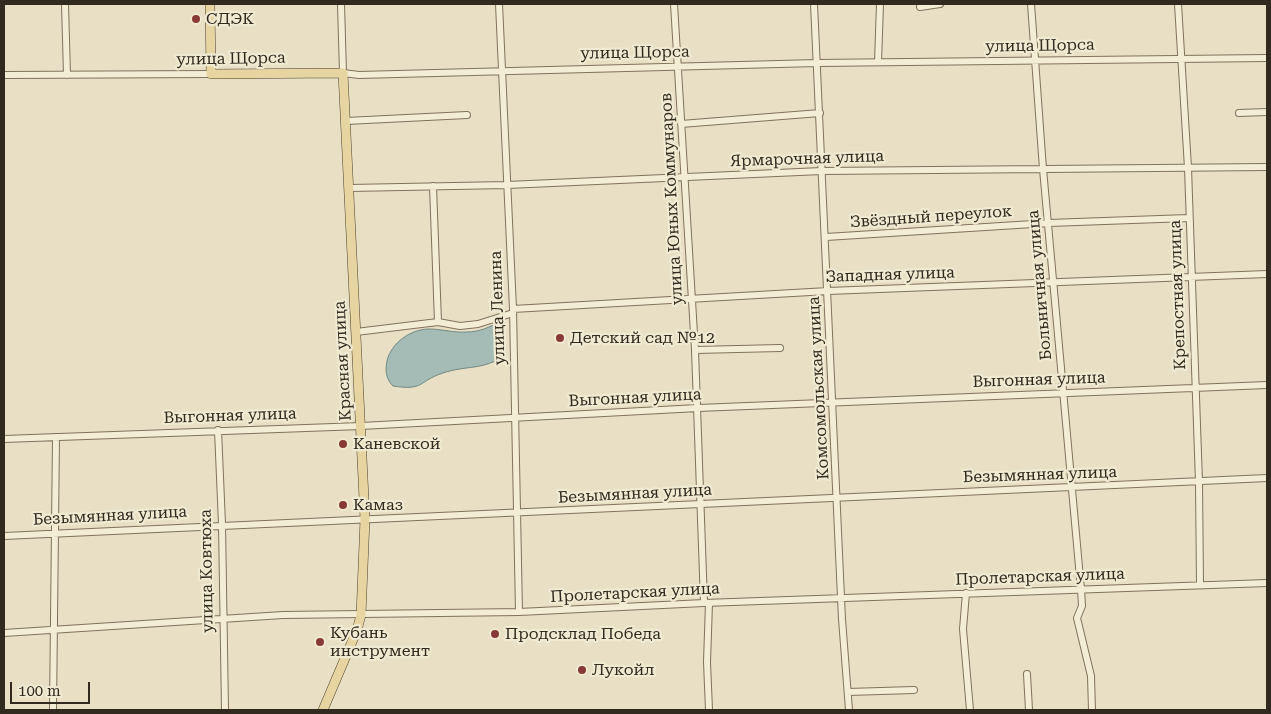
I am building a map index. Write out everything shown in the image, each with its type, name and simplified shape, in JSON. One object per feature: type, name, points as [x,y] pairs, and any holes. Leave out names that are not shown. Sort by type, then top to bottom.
[{"type":"main road","points":[[210,4],[211,74]]},
{"type":"main road","name":"улица Щорса","points":[[211,74],[344,73]]},
{"type":"main road","name":"Красная улица","points":[[323,710],[357,630],[361,615],[365,519],[344,73]]},
{"type":"street","points":[[65,4],[67,75]]},
{"type":"street","name":"Красная улица","points":[[342,4],[344,73]]},
{"type":"street","name":"улица Ленина","points":[[499,4],[513,311],[519,612]]},
{"type":"street","name":"улица Юных Коммунаров","points":[[674,4],[698,408],[707,603],[709,710]]},
{"type":"street","name":"Комсомольская улица","points":[[814,4],[849,710]]},
{"type":"street","points":[[878,62],[880,4]]},
{"type":"street","points":[[920,7],[940,4]]},
{"type":"street","name":"Больничная улица","points":[[1030,4],[1043,169],[1082,589],[1082,606],[1077,618],[1091,676],[1092,710]]},
{"type":"street","name":"Крепостная улица","points":[[1178,4],[1188,168],[1188,218],[1199,482],[1200,585]]},
{"type":"street","name":"улица Щорса","points":[[344,73],[359,75],[878,62],[1035,62],[1267,58]]},
{"type":"street","name":"улица Щорса","points":[[4,75],[211,74]]},
{"type":"street","points":[[1239,113],[1267,112]]},
{"type":"street","points":[[681,124],[820,113]]},
{"type":"street","points":[[346,121],[467,115]]},
{"type":"street","name":"Ярмарочная улица","points":[[349,188],[507,185],[822,171],[1267,167]]},
{"type":"street","points":[[433,186],[438,322]]},
{"type":"street","name":"Звёздный переулок","points":[[826,237],[1048,223],[1188,218]]},
{"type":"street","name":"Западная улица","points":[[356,332],[438,322],[460,326],[478,324],[513,311],[692,299],[828,291],[1267,274]]},
{"type":"street","points":[[695,350],[780,348]]},
{"type":"street","name":"Выгонная улица","points":[[4,439],[361,426],[698,408],[1267,385]]},
{"type":"street","name":"улица Ковтюха","points":[[218,430],[222,524],[222,620],[225,710]]},
{"type":"street","points":[[53,710],[56,437]]},
{"type":"street","name":"Безымянная улица","points":[[4,536],[222,524],[518,514],[701,503],[1267,478]]},
{"type":"street","name":"Пролетарская улица","points":[[4,633],[283,615],[519,612],[707,603],[1267,583]]},
{"type":"street","points":[[966,593],[963,629],[970,710]]},
{"type":"street","points":[[1027,674],[1029,710]]},
{"type":"street","points":[[848,692],[914,690]]},
{"type":"water","points":[[500,322],[500,340],[506,355],[497,360],[482,366],[443,373],[411,387],[393,386],[389,381],[386,368],[389,354],[397,343],[409,334],[429,329],[472,332]]},
{"type":"place","name":"СДЭК","points":[[196,19]]},
{"type":"place","name":"Детский сад №12","points":[[560,338]]},
{"type":"place","name":"Каневской","points":[[343,444]]},
{"type":"place","name":"Камаз","points":[[343,505]]},
{"type":"place","name":"Продсклад Победа","points":[[495,634]]},
{"type":"place","name":"Кубань инструмент","points":[[320,642]]},
{"type":"place","name":"Лукойл","points":[[582,670]]}]
